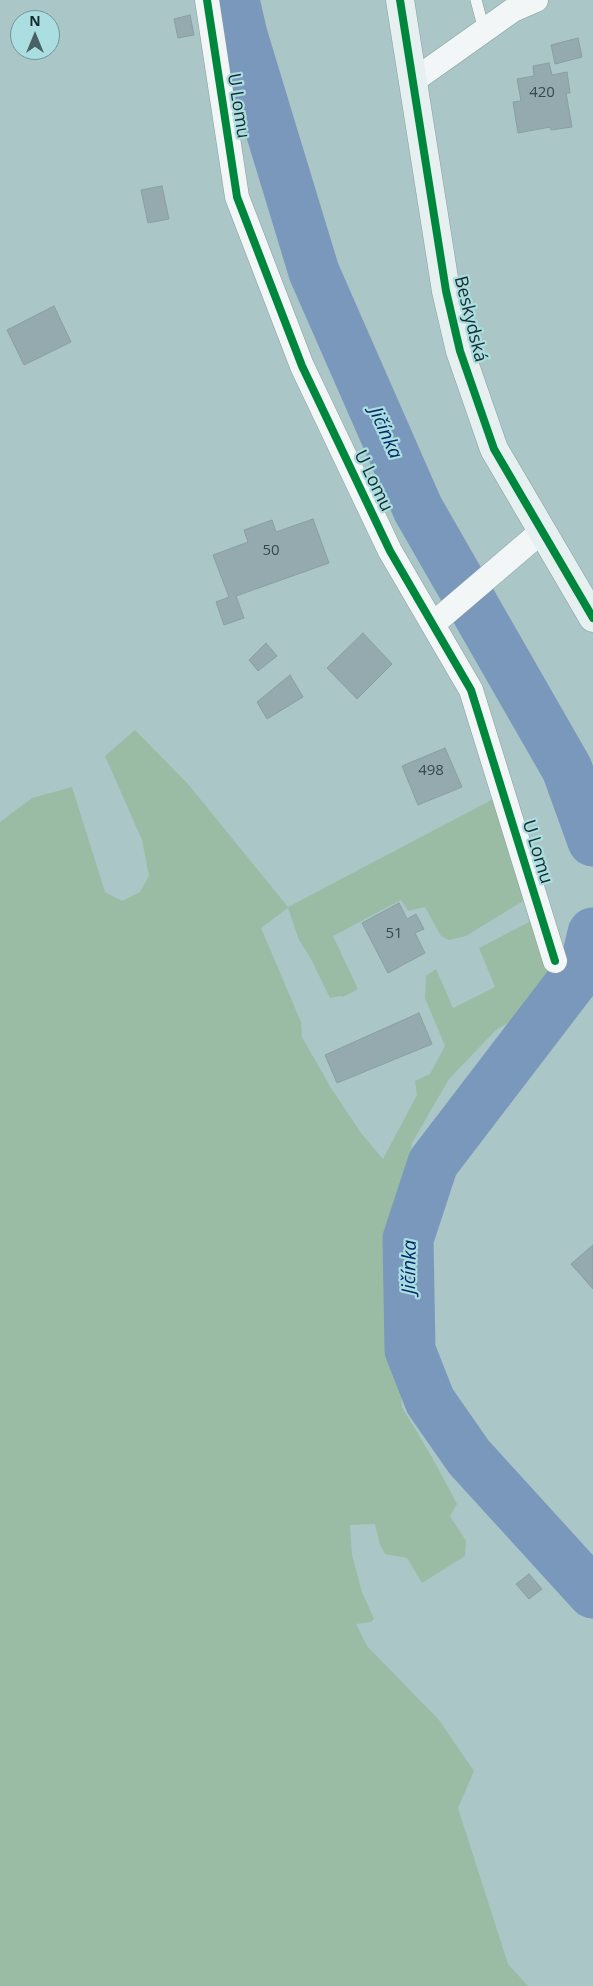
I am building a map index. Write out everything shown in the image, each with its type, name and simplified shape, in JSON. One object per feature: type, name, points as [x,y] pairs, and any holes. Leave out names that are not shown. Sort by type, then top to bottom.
[{"type":"street","name":"U Lomu","points":[[207,0],[237,197],[302,366],[390,551],[471,690],[555,961]]},
{"type":"street","name":"Beskydská","points":[[400,0],[446,291],[460,351],[494,449],[593,618]]},
{"type":"street","points":[[413,81],[513,10],[536,0]]},
{"type":"street","points":[[433,624],[542,531]]},
{"type":"lane","points":[[476,0],[484,30]]},
{"type":"green space","points":[[135,730],[188,784],[288,907],[497,797],[529,888],[523,901],[466,936],[449,940],[441,936],[425,907],[408,911],[401,900],[333,936],[358,989],[343,997],[330,998],[311,959],[299,940],[288,908],[261,928],[301,1022],[302,1037],[331,1088],[361,1133],[383,1159],[417,1095],[415,1081],[430,1074],[445,1046],[425,998],[426,976],[436,969],[453,1008],[495,987],[479,948],[533,920],[555,970],[555,987],[542,1002],[496,1030],[449,1079],[412,1143],[399,1215],[396,1321],[402,1407],[457,1504],[450,1516],[466,1541],[465,1556],[422,1583],[407,1558],[385,1554],[380,1545],[375,1524],[350,1525],[352,1555],[362,1592],[374,1619],[371,1622],[356,1624],[367,1646],[439,1720],[474,1771],[458,1808],[508,1964],[528,1986],[0,1986],[0,822],[32,798],[72,787],[105,892],[122,901],[140,892],[149,876],[142,840],[105,756]]},
{"type":"building","points":[[190,15],[194,35],[178,38],[174,19]]},
{"type":"building","points":[[578,38],[582,57],[555,64],[551,45]]},
{"type":"building","points":[[549,63],[552,75],[567,72],[570,93],[566,93],[572,127],[551,130],[550,127],[518,133],[513,102],[521,101],[517,79],[534,76],[533,66]]},
{"type":"building","points":[[162,186],[169,219],[148,223],[141,190]]},
{"type":"building","points":[[54,306],[71,342],[24,365],[7,330]]},
{"type":"building","points":[[313,519],[329,563],[236,596],[244,618],[224,625],[216,602],[229,597],[213,555],[248,542],[244,530],[272,520],[276,532]]},
{"type":"building","points":[[363,633],[392,664],[357,699],[327,668]]},
{"type":"building","points":[[266,643],[277,656],[258,671],[249,660]]},
{"type":"building","points":[[290,675],[303,697],[267,719],[257,702]]},
{"type":"building","points":[[445,748],[462,787],[418,805],[402,766]]},
{"type":"building","points":[[399,903],[407,919],[416,914],[424,929],[415,933],[425,953],[388,973],[362,923]]},
{"type":"building","points":[[419,1013],[432,1044],[337,1083],[325,1055]]},
{"type":"building","points":[[593,1245],[593,1289],[571,1264]]},
{"type":"building","points":[[529,1574],[542,1589],[529,1599],[516,1584]]},
{"type":"waterway","name":"Jičínka","points":[[234,0],[242,35],[314,272],[418,509],[567,769],[593,841]]},
{"type":"waterway","name":"Jičínka","points":[[593,933],[586,963],[433,1163],[408,1239],[410,1350],[430,1401],[469,1457],[593,1593]]},
{"type":"cycle path","points":[[207,0],[237,197],[302,366],[390,551],[471,690],[555,961]]},
{"type":"cycle path","points":[[400,0],[446,291],[460,351],[494,449],[593,618]]}]
